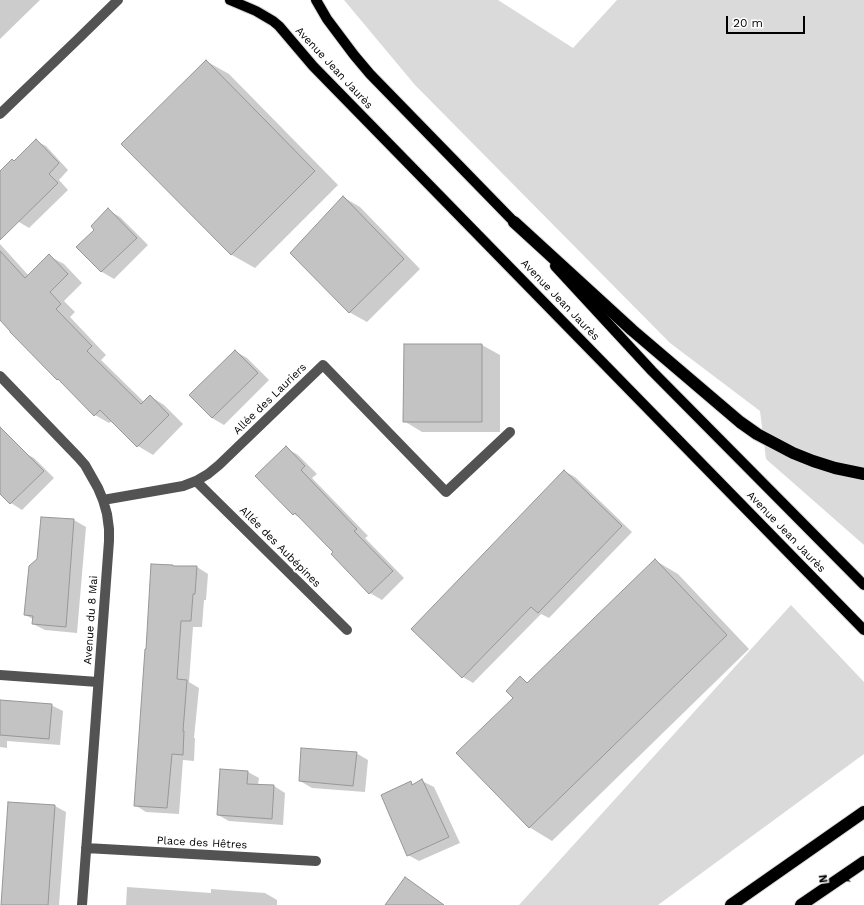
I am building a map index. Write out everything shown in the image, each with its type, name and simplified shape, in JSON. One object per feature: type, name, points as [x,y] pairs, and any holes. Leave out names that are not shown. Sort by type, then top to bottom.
[{"type":"highway","points":[[514,222],[627,325],[740,422],[757,434],[793,453],[835,468],[864,474]]},
{"type":"highway","points":[[731,905],[864,812]]},
{"type":"highway","points":[[801,905],[864,862]]},
{"type":"main road","name":"Avenue Jean Jaurès","points":[[230,0],[256,10],[279,26],[319,72],[864,630]]},
{"type":"main road","name":"Avenue Jean Jaurès","points":[[316,0],[327,19],[370,74],[514,222],[652,371],[864,585]]},
{"type":"street","points":[[0,114],[118,0]]},
{"type":"street","name":"Allée des Lauriers","points":[[103,500],[183,486],[208,474],[323,365],[446,492],[510,432]]},
{"type":"street","name":"Avenue du 8 Mai","points":[[0,376],[78,457],[92,477],[103,500],[107,514],[109,542],[82,905]]},
{"type":"street","name":"Allée des Aubépines","points":[[196,481],[347,630]]},
{"type":"street","points":[[0,675],[98,682]]},
{"type":"street","name":"Place des Hêtres","points":[[86,848],[316,861]]},
{"type":"shaded area","points":[[344,0],[498,0],[573,48],[617,0],[864,0],[864,545],[766,459],[760,411],[670,343],[415,85]]},
{"type":"shaded area","points":[[791,605],[864,682],[864,754],[658,905],[519,905]]},
{"type":"building","points":[[206,60],[315,171],[231,255],[121,144]]},
{"type":"building","points":[[36,139],[59,163],[49,174],[58,183],[0,240],[0,171],[12,159],[14,161]]},
{"type":"building","points":[[343,196],[404,259],[349,313],[290,253]]},
{"type":"building","points":[[108,208],[137,238],[101,272],[76,247],[94,230],[91,226]]},
{"type":"building","points":[[0,251],[25,278],[49,254],[68,274],[50,292],[61,304],[56,309],[92,346],[87,351],[141,404],[150,395],[169,415],[137,447],[100,410],[94,416],[10,332],[0,320]]},
{"type":"building","points":[[404,344],[482,344],[482,422],[403,422]]},
{"type":"building","points":[[235,350],[258,373],[212,418],[189,395]]},
{"type":"building","points":[[0,427],[44,471],[10,504],[0,494]]},
{"type":"building","points":[[286,446],[305,466],[301,470],[357,529],[354,531],[393,571],[369,594],[331,554],[333,552],[295,513],[293,515],[255,476]]},
{"type":"building","points":[[564,470],[622,526],[538,613],[531,607],[462,678],[411,629]]},
{"type":"building","points":[[41,517],[74,519],[66,627],[32,624],[33,616],[24,615],[29,566],[37,559]]},
{"type":"building","points":[[655,559],[727,635],[529,828],[456,753],[513,698],[506,691],[520,676],[527,683]]},
{"type":"building","points":[[151,564],[197,566],[191,621],[181,621],[177,679],[187,680],[183,731],[183,755],[172,754],[167,808],[134,806]]},
{"type":"building","points":[[0,700],[52,704],[49,739],[0,735]]},
{"type":"building","points":[[301,748],[357,752],[353,786],[299,781]]},
{"type":"building","points":[[220,769],[248,771],[247,784],[274,785],[272,819],[217,815]]},
{"type":"building","points":[[422,779],[449,837],[407,856],[381,795],[411,781],[412,785]]},
{"type":"building","points":[[8,802],[55,805],[48,905],[1,905]]},
{"type":"building","points":[[405,877],[444,905],[385,905]]}]
